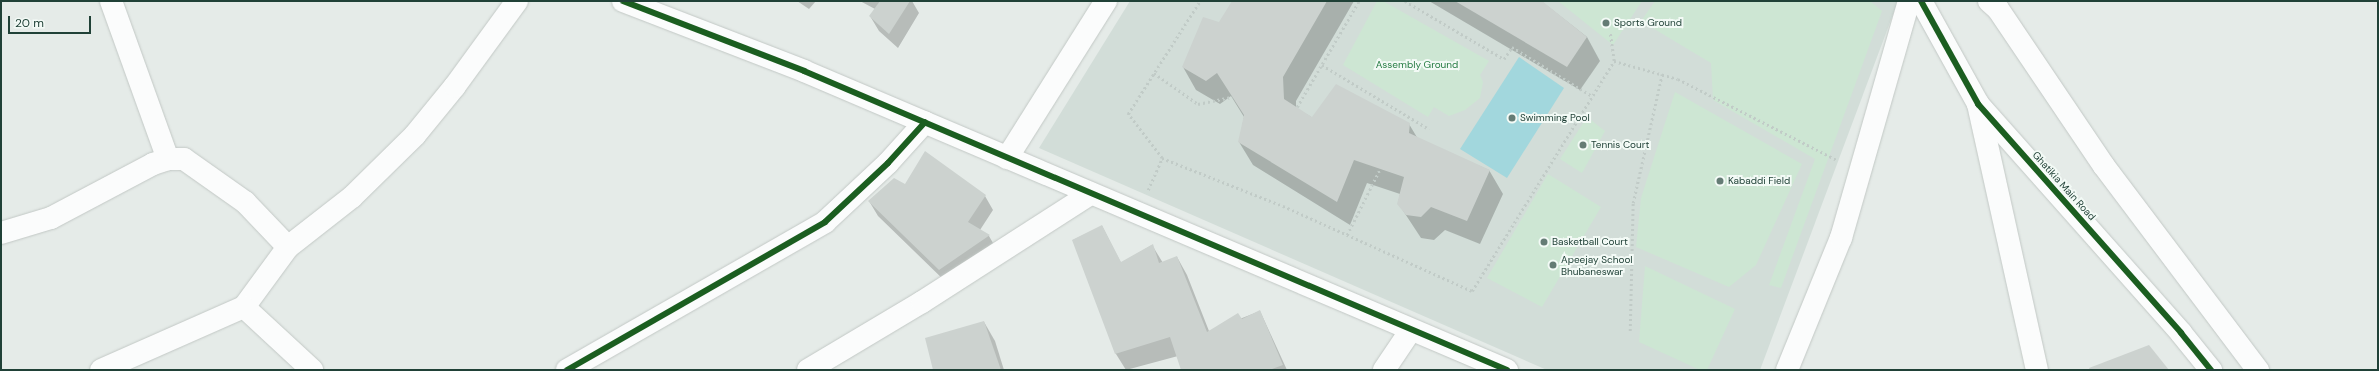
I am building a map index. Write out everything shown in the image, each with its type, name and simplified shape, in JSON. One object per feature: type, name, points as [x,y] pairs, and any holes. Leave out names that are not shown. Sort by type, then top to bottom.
[{"type":"street","points":[[111,1],[168,159]]},
{"type":"street","points":[[101,370],[244,307],[288,247],[352,197],[416,135],[455,86],[517,1]]},
{"type":"street","points":[[623,1],[804,71],[1137,214],[1507,370]]},
{"type":"street","points":[[1007,158],[1106,1]]},
{"type":"street","points":[[1787,370],[1840,238],[1909,1]]},
{"type":"street","name":"Ghatikia Main Road","points":[[1921,1],[1978,104],[2181,333],[2211,370]]},
{"type":"street","points":[[1989,1],[1998,9],[2104,166],[2258,370]]},
{"type":"street","points":[[1978,104],[2037,370]]},
{"type":"street","points":[[567,370],[825,222],[888,163],[925,122]]},
{"type":"street","points":[[1,233],[51,218],[126,177],[168,159],[184,159],[245,202],[288,247]]},
{"type":"street","points":[[808,370],[922,302],[1090,194]]},
{"type":"street","points":[[244,307],[312,370]]},
{"type":"street","points":[[1384,370],[1411,330]]},
{"type":"path","points":[[1200,1],[1128,114],[1162,158],[1284,206],[1472,291],[1614,61],[1610,32]]},
{"type":"path","points":[[1297,107],[1359,1]]},
{"type":"path","points":[[1405,1],[1504,59],[1512,47],[1592,96]]},
{"type":"path","points":[[1614,61],[1678,79],[1860,171]]},
{"type":"path","points":[[1322,65],[1429,128]]},
{"type":"path","points":[[1154,73],[1198,104],[1232,97]]},
{"type":"path","points":[[1630,331],[1633,203],[1662,74]]},
{"type":"path","points":[[1137,214],[1162,158]]},
{"type":"path","points":[[1347,234],[1380,169]]},
{"type":"shaded area","name":"Apeejay School Bhubaneswar","points":[[1130,1],[1898,1],[1760,370],[1547,370],[1039,148]]},
{"type":"green space","name":"Assembly Ground","points":[[1377,1],[1383,1],[1489,61],[1480,75],[1483,82],[1480,98],[1465,110],[1449,116],[1434,107],[1428,117],[1343,65]]},
{"type":"green space","name":"Sports Ground","points":[[1558,1],[1642,1],[1613,45]]},
{"type":"green space","points":[[1655,1],[1870,1],[1882,11],[1781,288],[1769,285],[1815,159],[1713,100],[1711,63],[1641,21]]},
{"type":"green space","name":"Kabaddi Field","points":[[1675,92],[1802,164],[1756,265],[1729,287],[1636,247],[1641,198]]},
{"type":"green space","name":"Tennis Court","points":[[1587,117],[1605,131],[1582,173],[1560,159]]},
{"type":"green space","name":"Basketball Court","points":[[1548,174],[1601,207],[1542,307],[1487,278]]},
{"type":"green space","points":[[1645,266],[1735,309],[1707,370],[1700,370],[1639,342]]},
{"type":"water","name":"Swimming Pool","points":[[1519,57],[1564,88],[1507,178],[1460,149]]},
{"type":"building","points":[[880,1],[910,1],[889,34],[869,16]]},
{"type":"building","points":[[1232,1],[1327,1],[1283,77],[1284,99],[1312,117],[1336,84],[1410,123],[1409,133],[1490,170],[1467,221],[1431,207],[1421,217],[1406,215],[1397,204],[1404,177],[1354,160],[1337,202],[1238,142],[1244,115],[1217,73],[1206,81],[1182,67],[1203,17],[1219,22]]},
{"type":"building","points":[[1455,1],[1542,1],[1587,37],[1567,67]]},
{"type":"building","points":[[925,151],[986,195],[968,222],[990,235],[939,270],[868,201],[894,178],[905,184]]},
{"type":"building","points":[[1102,225],[1121,262],[1153,244],[1159,263],[1177,256],[1207,332],[1238,313],[1242,319],[1260,310],[1283,365],[1269,370],[1181,370],[1170,337],[1115,354],[1072,240]]},
{"type":"building","points":[[984,321],[1001,370],[933,370],[925,338]]},
{"type":"building","points":[[2149,345],[2169,370],[2090,370],[2089,368]]},
{"type":"cycle path","points":[[623,1],[804,71],[1507,370]]},
{"type":"cycle path","points":[[1921,1],[1978,104],[2181,333],[2211,370]]},
{"type":"cycle path","points":[[567,370],[825,222],[888,163],[925,122]]},
{"type":"place","name":"Sports Ground","points":[[1606,23]]},
{"type":"place","name":"Swimming Pool","points":[[1512,118]]},
{"type":"place","name":"Tennis Court","points":[[1583,145]]},
{"type":"place","name":"Kabaddi Field","points":[[1720,181]]},
{"type":"place","name":"Basketball Court","points":[[1544,242]]},
{"type":"place","name":"Apeejay School Bhubaneswar","points":[[1553,265]]}]
